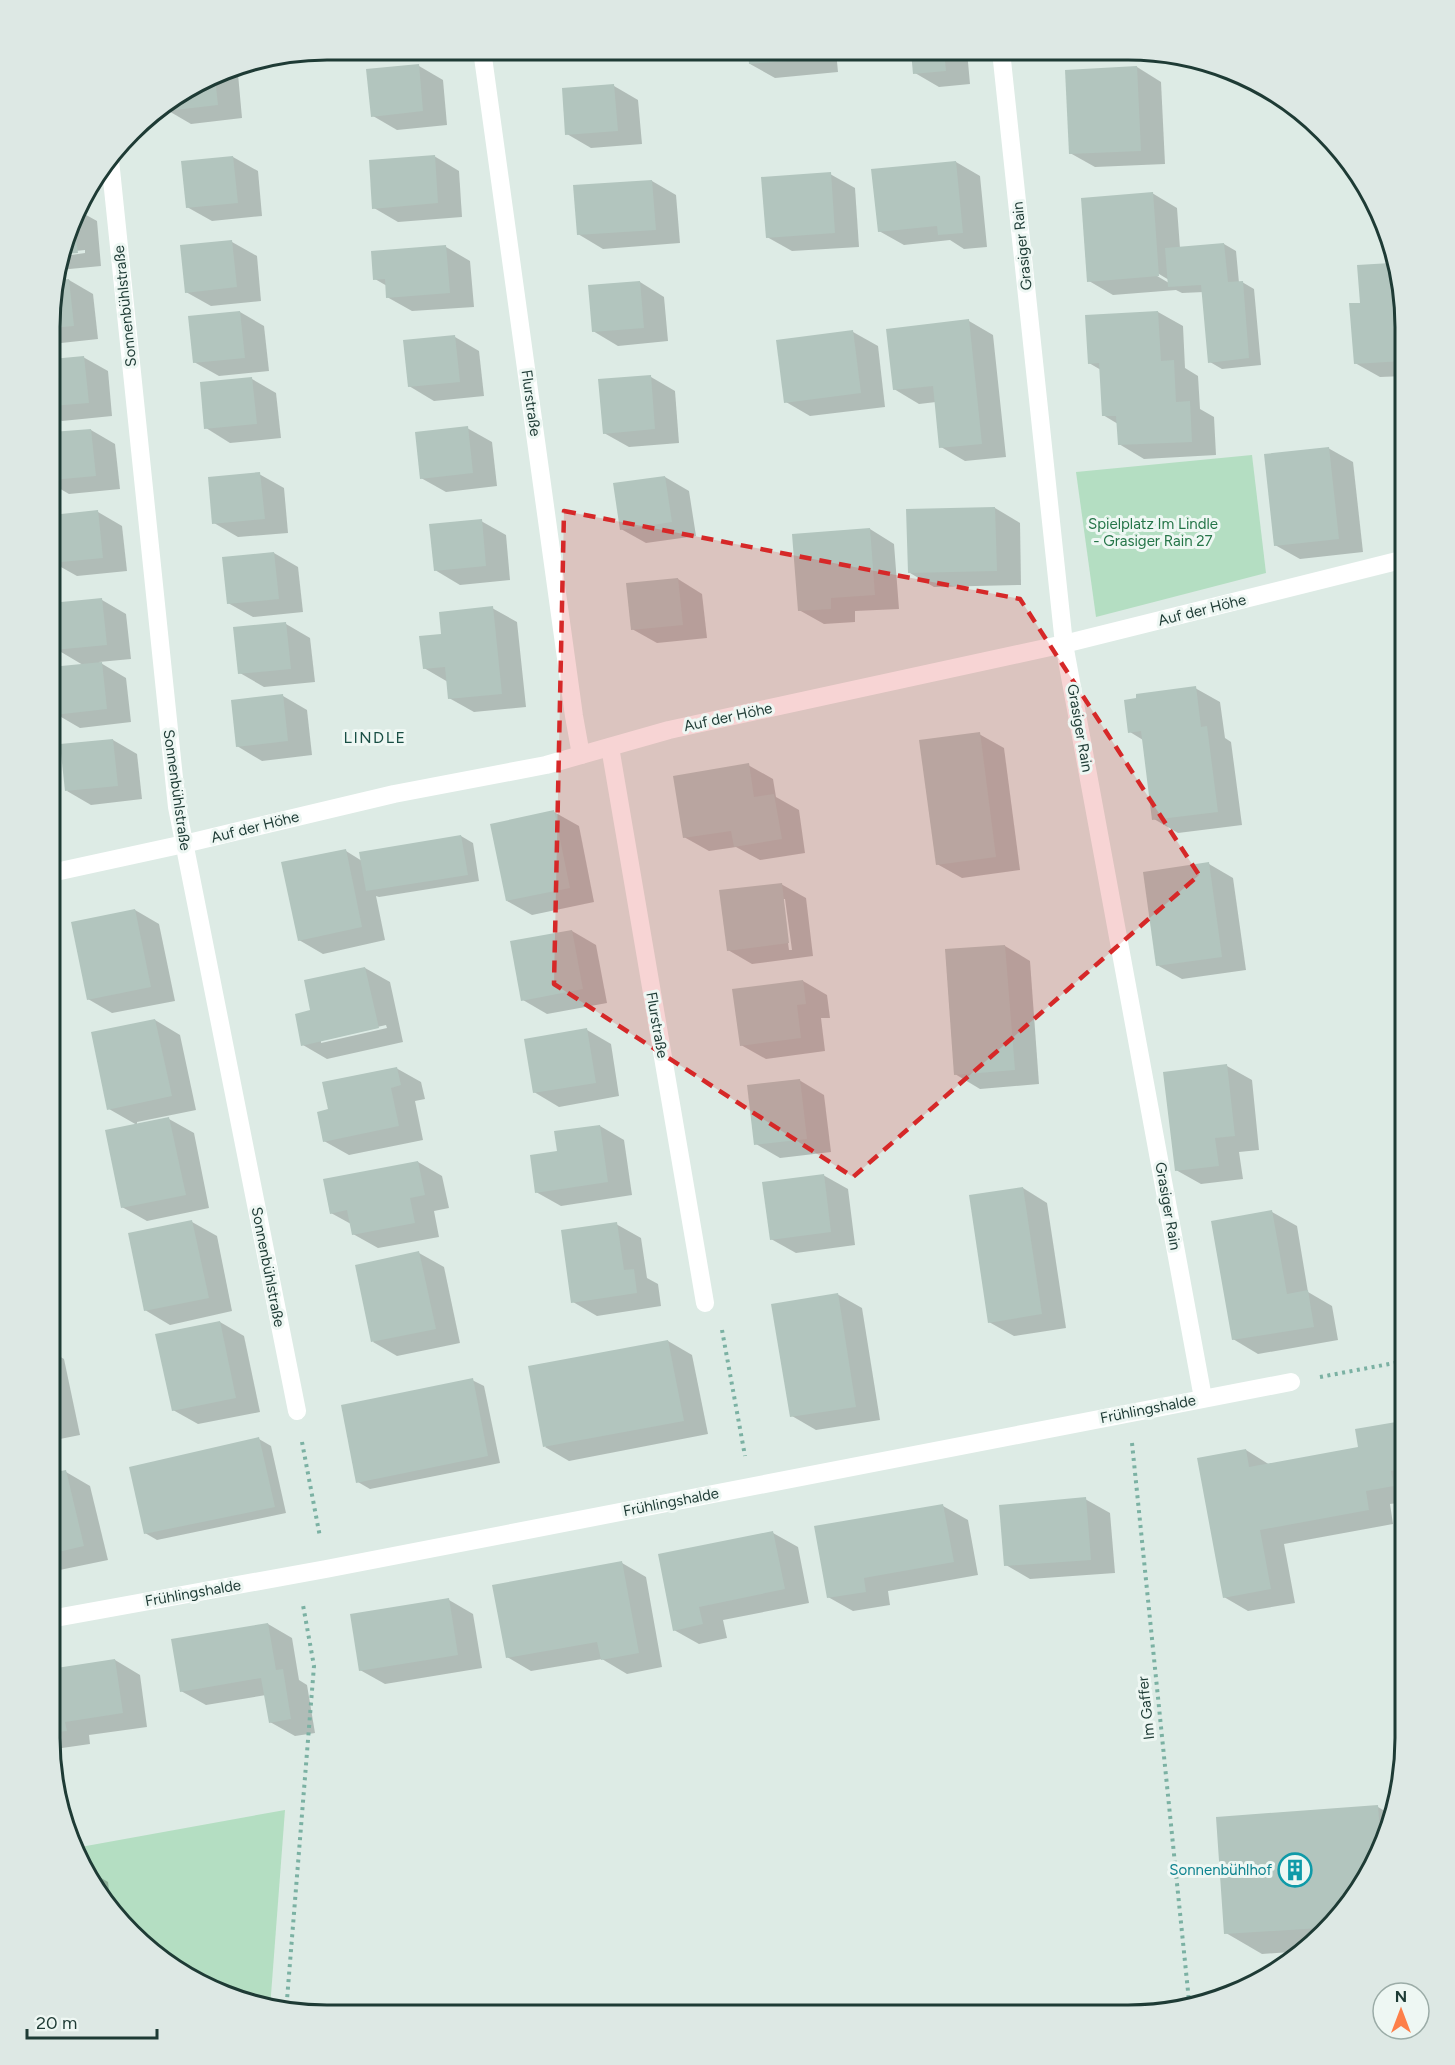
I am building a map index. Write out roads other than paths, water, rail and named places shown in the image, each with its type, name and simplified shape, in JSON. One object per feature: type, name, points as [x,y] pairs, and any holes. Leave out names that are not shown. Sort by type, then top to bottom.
[{"type":"street","name":"Flurstraße","points":[[483,60],[581,755]]},
{"type":"street","name":"Grasiger Rain","points":[[1002,60],[1064,644],[1203,1398]]},
{"type":"street","name":"Sonnenbühlstraße","points":[[111,170],[177,807],[297,1411]]},
{"type":"street","name":"Auf der Höhe","points":[[60,871],[394,794],[546,765],[669,730],[1064,644],[1395,561]]},
{"type":"street","name":"Flurstraße","points":[[610,747],[705,1303]]},
{"type":"street","name":"Frühlingshalde","points":[[60,1617],[326,1569],[1291,1382]]},
{"type":"place","name":"Sonnenbühlhof","points":[[1295,1870]]},
{"type":"district","name":"LINDLE","points":[[375,737]]},
{"type":"park label","name":"Spielplatz Im Lindle - Grasiger Rain 27","points":[[1153,532]]}]
